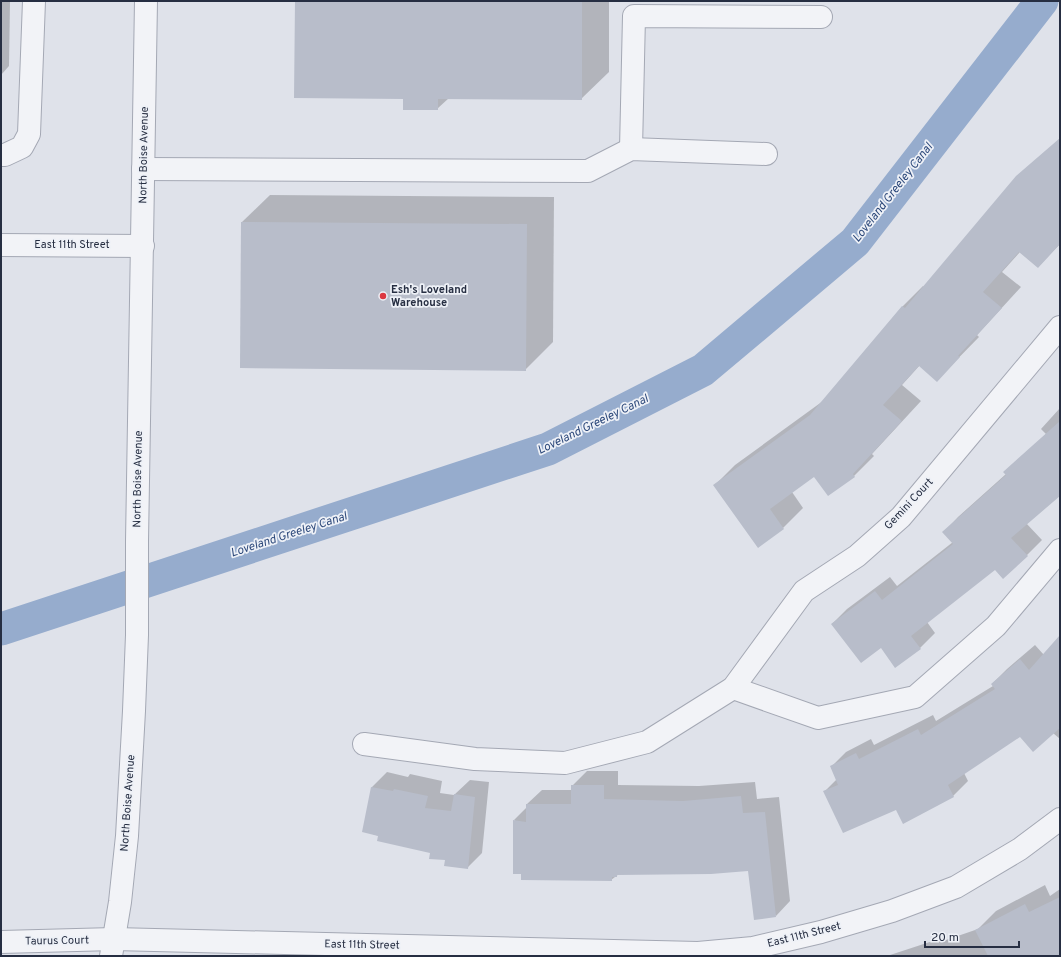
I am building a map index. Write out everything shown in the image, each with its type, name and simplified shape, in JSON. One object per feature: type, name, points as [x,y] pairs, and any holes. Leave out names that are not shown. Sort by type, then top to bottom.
[{"type":"street","points":[[1,155],[5,155],[22,147],[29,134],[34,1]]},
{"type":"street","name":"North Boise Avenue","points":[[112,948],[120,902],[127,836],[138,635],[137,541],[146,1]]},
{"type":"street","points":[[631,149],[634,16],[821,17]]},
{"type":"street","points":[[143,169],[588,171],[631,149],[766,154]]},
{"type":"street","name":"East 11th Street","points":[[1,245],[143,246]]},
{"type":"street","name":"Gemini Court","points":[[732,688],[804,591],[857,556],[901,517],[1060,327]]},
{"type":"street","points":[[364,744],[475,758],[565,763],[647,742],[732,688],[818,718],[915,697],[996,626],[1060,550]]},
{"type":"street","name":"East 11th Street","points":[[112,948],[698,953],[753,952],[892,911],[956,886],[1020,849],[1060,819]]},
{"type":"street","name":"Taurus Court","points":[[1,942],[112,948]]},
{"type":"building","points":[[295,1],[582,1],[582,100],[438,99],[438,110],[403,110],[403,99],[294,98]]},
{"type":"building","points":[[1060,138],[1060,244],[1038,268],[1019,252],[983,292],[1002,308],[958,356],[960,357],[937,382],[919,366],[883,405],[902,421],[853,474],[855,477],[828,496],[814,477],[770,509],[784,529],[758,548],[713,485],[810,415],[902,306],[905,308],[1016,176]]},
{"type":"building","name":"Esh's Loveland Warehouse","points":[[241,222],[527,224],[526,371],[240,368]]},
{"type":"building","points":[[1060,421],[1060,496],[1011,538],[1028,556],[1003,579],[995,570],[911,636],[921,649],[895,668],[881,648],[861,663],[831,624],[875,591],[882,600],[953,544],[942,532],[1006,475],[1003,472]]},
{"type":"building","points":[[1060,635],[1060,728],[1033,752],[1020,737],[948,785],[954,797],[903,824],[896,810],[843,833],[823,791],[838,785],[830,766],[856,753],[859,759],[918,729],[921,735],[995,689],[991,684],[1020,659],[1029,670]]},
{"type":"building","points":[[571,785],[604,785],[604,799],[683,801],[741,796],[743,813],[765,812],[776,917],[754,920],[748,871],[711,874],[617,875],[617,877],[612,877],[612,881],[521,880],[521,874],[513,874],[513,820],[526,822],[526,804],[571,804]]},
{"type":"building","points":[[371,787],[393,791],[394,789],[428,796],[425,808],[451,811],[454,794],[475,797],[468,869],[444,866],[445,860],[429,859],[430,853],[377,841],[378,836],[362,832]]},
{"type":"building","points":[[1060,897],[1060,956],[988,956],[975,930],[1025,904],[1029,912]]},
{"type":"waterway","name":"Loveland Greeley Canal","points":[[1,629],[548,449],[703,370],[855,242],[1042,1]]},
{"type":"place","name":"Esh's Loveland Warehouse","points":[[383,296]]}]
